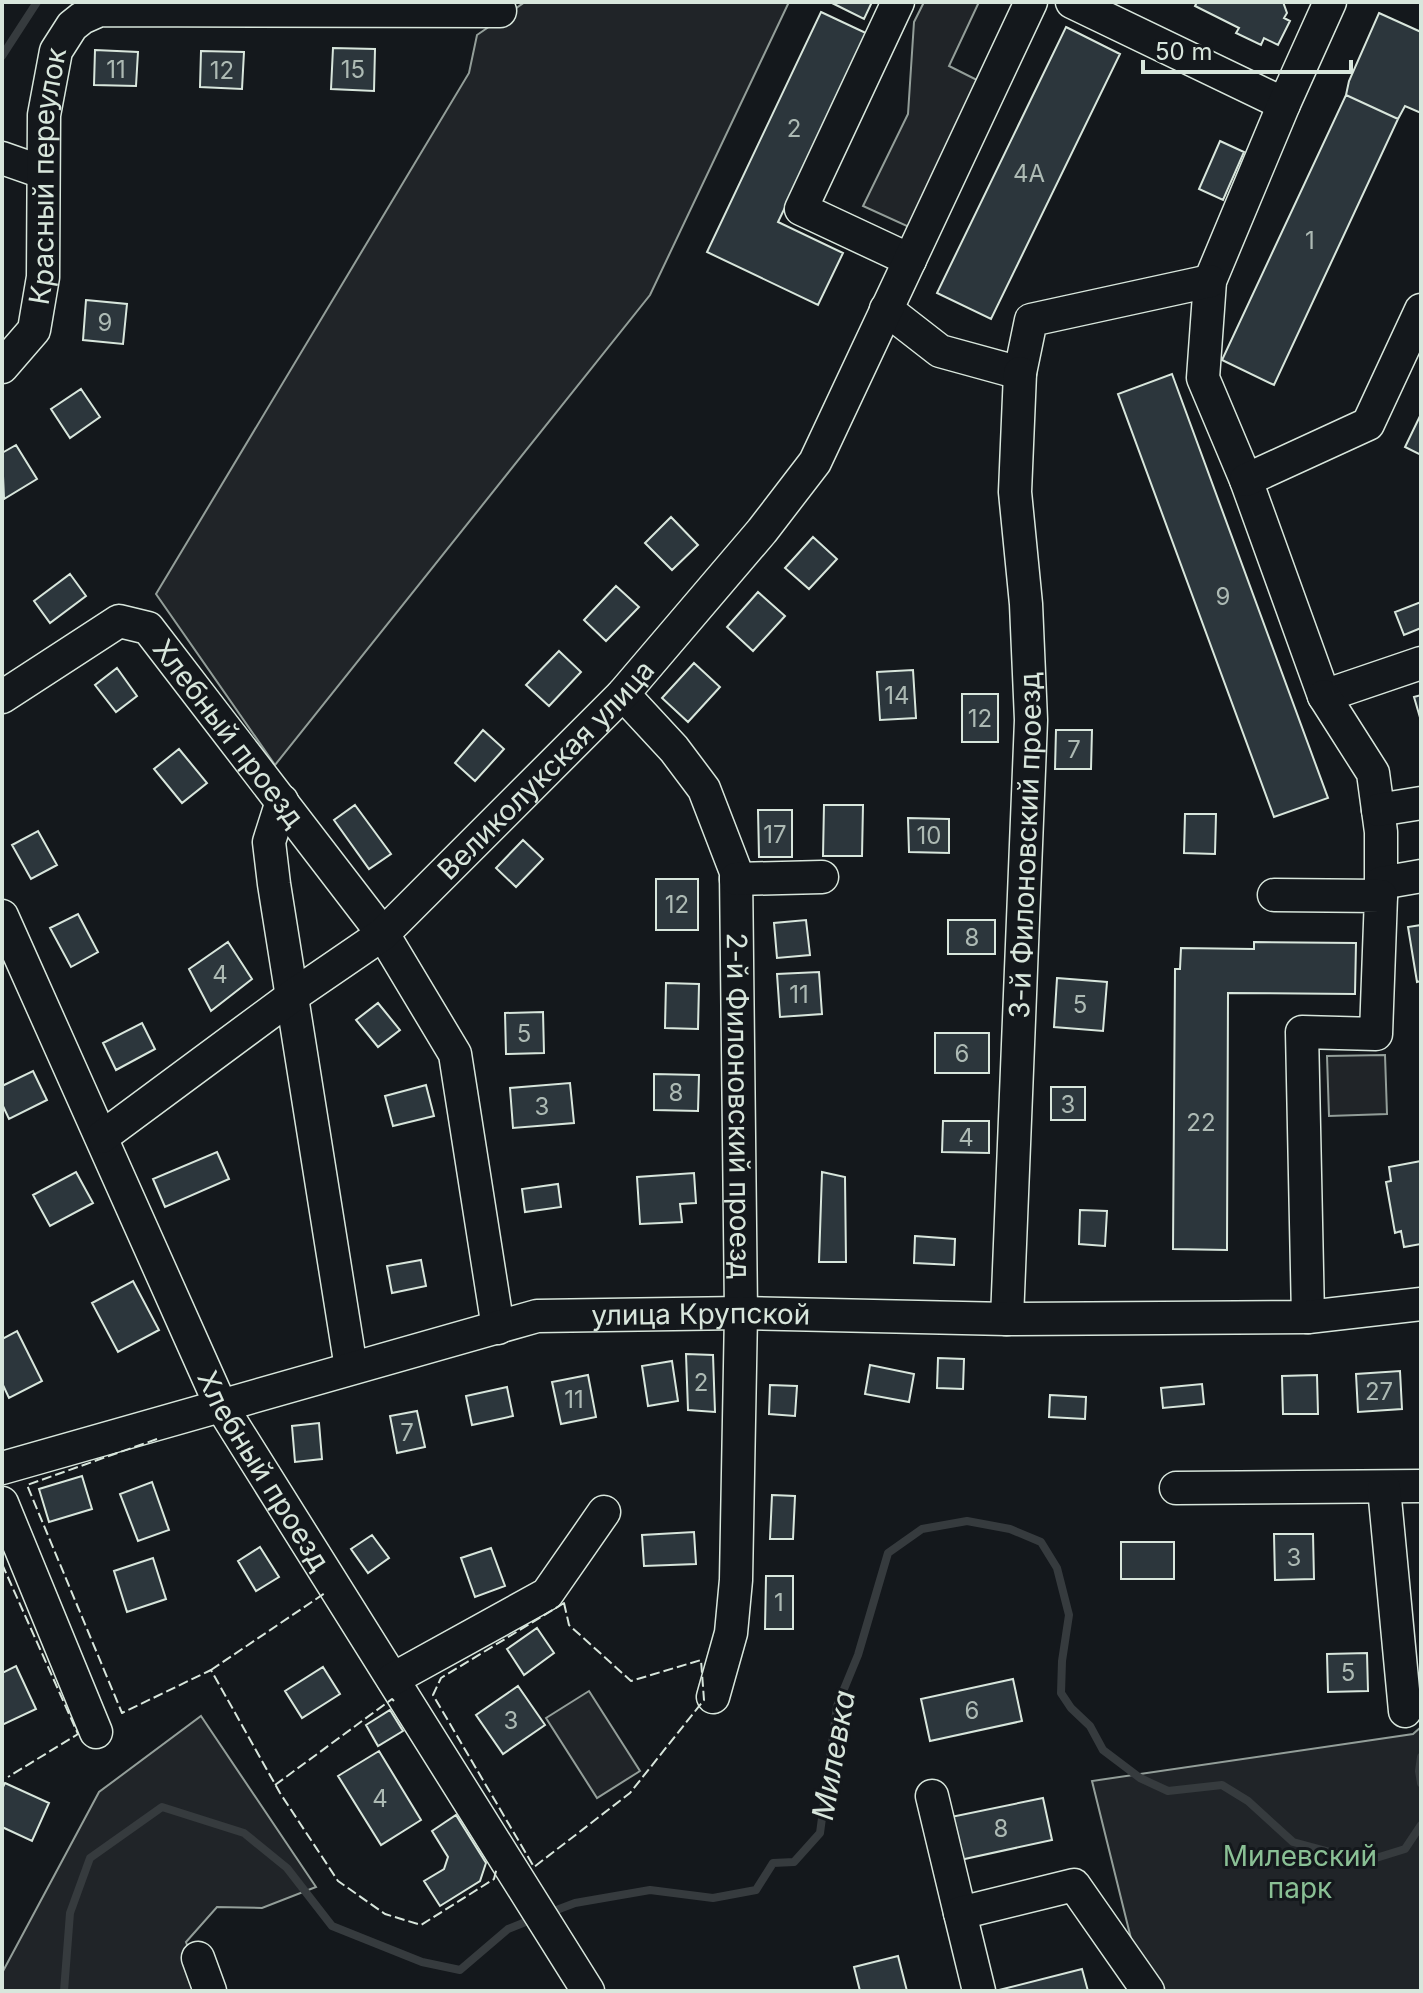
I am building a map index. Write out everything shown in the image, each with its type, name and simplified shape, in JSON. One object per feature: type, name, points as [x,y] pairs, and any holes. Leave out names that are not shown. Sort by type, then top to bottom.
[{"type":"street","points":[[72,26],[94,2]]},
{"type":"street","points":[[898,2],[801,209],[910,260]]},
{"type":"street","name":"Великолукская улица","points":[[102,1137],[291,997],[383,934],[623,694],[762,531],[815,462],[1031,2]]},
{"type":"street","points":[[1072,2],[1284,104]]},
{"type":"street","points":[[1308,1317],[1302,1032],[1376,1034],[1381,889],[1378,810],[1373,773],[1324,696],[1246,480],[1203,378],[1210,281],[1330,2]]},
{"type":"street","name":"Красный переулок","points":[[2,367],[34,330],[43,277],[44,115],[56,51],[72,26],[82,18],[100,10],[500,11]]},
{"type":"street","points":[[2,158],[42,172]]},
{"type":"street","name":"3-й Филоновский проезд","points":[[1007,1319],[1031,720],[1026,604],[1015,492],[1020,373],[1031,320],[1210,281]]},
{"type":"street","points":[[886,309],[940,351],[1020,373]]},
{"type":"street","points":[[1246,480],[1368,424],[1421,310]]},
{"type":"street","name":"Хлебный проезд","points":[[2,697],[119,621],[148,628],[383,934],[455,1054],[498,1328]]},
{"type":"street","points":[[1324,696],[1421,663]]},
{"type":"street","name":"2-й Филоновский проезд","points":[[623,694],[674,749],[704,789],[736,872],[741,1313],[736,1580],[731,1633],[713,1697]]},
{"type":"street","points":[[282,801],[269,842],[351,1368]]},
{"type":"street","points":[[1378,810],[1421,803]]},
{"type":"street","points":[[1274,895],[1381,889],[1421,876]]},
{"type":"street","points":[[736,879],[822,877]]},
{"type":"street","name":"Хлебный проезд","points":[[2,916],[220,1404],[588,1991]]},
{"type":"street","name":"улица Крупской","points":[[2,1468],[537,1316],[741,1313],[1007,1319],[1308,1317],[1421,1304]]},
{"type":"street","points":[[1176,1488],[1421,1486]]},
{"type":"street","points":[[1384,1488],[1405,1711]]},
{"type":"street","points":[[2,1503],[96,1732]]},
{"type":"street","points":[[393,1679],[547,1594],[604,1512]]},
{"type":"street","points":[[932,1796],[979,1991]]},
{"type":"street","points":[[960,1913],[1074,1885],[1148,1991]]},
{"type":"street","points":[[198,1958],[210,1991]]},
{"type":"green space","points":[[525,2],[789,2],[650,295],[275,765],[156,594],[469,73],[477,35]]},
{"type":"green space","points":[[924,2],[979,2],[949,66],[977,80],[909,227],[863,206],[908,114],[914,22]]},
{"type":"green space","points":[[1385,1055],[1387,1114],[1329,1116],[1327,1056]]},
{"type":"green space","points":[[589,1691],[640,1771],[597,1798],[546,1718]]},
{"type":"green space","points":[[201,1716],[316,1887],[262,1908],[217,1907],[186,1942],[204,1991],[2,1991],[2,1973],[99,1792]]},
{"type":"green space","name":"Милевский парк","points":[[1421,1727],[1421,1991],[1144,1991],[1092,1781],[1413,1734]]},
{"type":"building","points":[[830,2],[872,2],[864,19]]},
{"type":"building","points":[[1197,2],[1283,2],[1287,13],[1284,18],[1290,21],[1278,45],[1264,38],[1261,45],[1236,33],[1239,28],[1195,6]]},
{"type":"building","points":[[821,12],[868,34],[778,222],[843,253],[818,305],[707,252]]},
{"type":"building","points":[[1379,13],[1421,32],[1421,113],[1405,106],[1398,119],[1346,95],[1349,81]]},
{"type":"building","points":[[1066,27],[1120,54],[991,319],[937,293]]},
{"type":"building","points":[[333,48],[375,49],[374,91],[331,89]]},
{"type":"building","points":[[95,50],[138,52],[136,86],[94,85]]},
{"type":"building","points":[[201,51],[244,52],[242,89],[200,87]]},
{"type":"building","points":[[1346,95],[1398,119],[1274,385],[1222,360]]},
{"type":"building","points":[[1220,141],[1244,152],[1223,200],[1199,189]]},
{"type":"building","points":[[86,300],[127,304],[123,344],[83,340]]},
{"type":"building","points":[[1172,374],[1328,798],[1274,817],[1118,394]]},
{"type":"building","points":[[81,389],[100,417],[70,438],[51,409]]},
{"type":"building","points":[[1421,414],[1421,455],[1405,447]]},
{"type":"building","points":[[16,445],[37,479],[4,499],[2,453]]},
{"type":"building","points":[[671,517],[698,545],[672,570],[645,543]]},
{"type":"building","points":[[813,537],[837,559],[809,589],[785,568]]},
{"type":"building","points":[[70,574],[86,596],[50,623],[34,601]]},
{"type":"building","points":[[616,586],[639,607],[606,641],[584,620]]},
{"type":"building","points":[[758,592],[785,616],[753,651],[727,627]]},
{"type":"building","points":[[1421,602],[1421,628],[1404,635],[1395,612]]},
{"type":"building","points":[[559,651],[581,672],[549,706],[526,685]]},
{"type":"building","points":[[694,663],[720,687],[688,722],[662,698]]},
{"type":"building","points":[[117,668],[137,696],[116,712],[95,685]]},
{"type":"building","points":[[913,670],[916,718],[880,720],[877,672]]},
{"type":"building","points":[[962,694],[998,694],[998,742],[962,742]]},
{"type":"building","points":[[1421,695],[1421,721],[1414,697]]},
{"type":"building","points":[[483,730],[504,749],[475,781],[455,763]]},
{"type":"building","points":[[1056,730],[1092,730],[1091,769],[1055,769]]},
{"type":"building","points":[[179,749],[207,783],[182,803],[154,769]]},
{"type":"building","points":[[355,805],[391,854],[369,869],[334,820]]},
{"type":"building","points":[[824,805],[863,805],[862,856],[823,856]]},
{"type":"building","points":[[758,810],[792,810],[792,857],[759,857]]},
{"type":"building","points":[[1185,814],[1216,814],[1215,854],[1184,853]]},
{"type":"building","points":[[908,818],[949,819],[949,853],[909,852]]},
{"type":"building","points":[[38,831],[57,865],[31,879],[12,845]]},
{"type":"building","points":[[523,840],[543,859],[516,887],[496,868]]},
{"type":"building","points":[[656,879],[698,879],[698,930],[656,930]]},
{"type":"building","points":[[78,914],[98,952],[71,967],[50,928]]},
{"type":"building","points":[[806,920],[810,955],[777,958],[774,923]]},
{"type":"building","points":[[948,920],[995,920],[995,954],[948,954]]},
{"type":"building","points":[[1421,925],[1421,981],[1417,982],[1408,927]]},
{"type":"building","points":[[228,942],[252,979],[211,1011],[189,969]]},
{"type":"building","points":[[1254,942],[1356,943],[1355,994],[1228,993],[1227,1250],[1173,1249],[1175,969],[1180,969],[1181,948],[1254,949]]},
{"type":"building","points":[[819,972],[822,1014],[780,1017],[777,974]]},
{"type":"building","points":[[1057,978],[1107,982],[1103,1031],[1054,1027]]},
{"type":"building","points":[[666,983],[699,984],[698,1029],[665,1028]]},
{"type":"building","points":[[378,1003],[400,1030],[378,1047],[356,1020]]},
{"type":"building","points":[[543,1012],[544,1053],[506,1054],[505,1013]]},
{"type":"building","points":[[142,1023],[155,1049],[116,1070],[103,1043]]},
{"type":"building","points":[[935,1033],[989,1033],[989,1073],[935,1073]]},
{"type":"building","points":[[33,1071],[47,1100],[9,1119],[2,1104],[2,1086]]},
{"type":"building","points":[[654,1074],[699,1075],[698,1111],[654,1110]]},
{"type":"building","points":[[570,1083],[574,1123],[513,1128],[510,1088]]},
{"type":"building","points":[[426,1085],[434,1116],[393,1126],[385,1096]]},
{"type":"building","points":[[1051,1087],[1085,1087],[1085,1120],[1051,1120]]},
{"type":"building","points":[[943,1121],[989,1121],[989,1153],[942,1152]]},
{"type":"building","points":[[217,1152],[229,1179],[165,1207],[153,1179]]},
{"type":"building","points":[[1421,1161],[1421,1244],[1404,1247],[1401,1231],[1395,1233],[1386,1182],[1391,1181],[1389,1167]]},
{"type":"building","points":[[76,1172],[93,1203],[50,1226],[33,1195]]},
{"type":"building","points":[[822,1172],[845,1177],[846,1262],[819,1262]]},
{"type":"building","points":[[694,1173],[696,1203],[680,1204],[682,1222],[640,1224],[637,1177]]},
{"type":"building","points":[[558,1184],[561,1207],[525,1212],[522,1189]]},
{"type":"building","points":[[1080,1210],[1107,1211],[1105,1246],[1079,1244]]},
{"type":"building","points":[[915,1236],[955,1239],[954,1265],[914,1263]]},
{"type":"building","points":[[421,1260],[426,1286],[392,1293],[387,1266]]},
{"type":"building","points":[[133,1281],[159,1330],[118,1352],[92,1303]]},
{"type":"building","points":[[17,1331],[42,1381],[9,1398],[2,1383],[2,1339]]},
{"type":"building","points":[[686,1354],[713,1355],[715,1412],[688,1410]]},
{"type":"building","points":[[938,1358],[964,1359],[963,1389],[937,1388]]},
{"type":"building","points":[[672,1361],[678,1401],[648,1406],[642,1366]]},
{"type":"building","points":[[870,1365],[914,1374],[909,1402],[865,1394]]},
{"type":"building","points":[[1400,1371],[1402,1409],[1358,1412],[1356,1374]]},
{"type":"building","points":[[588,1375],[596,1417],[561,1424],[552,1382]]},
{"type":"building","points":[[1317,1375],[1318,1414],[1283,1414],[1282,1376]]},
{"type":"building","points":[[1202,1384],[1204,1404],[1163,1408],[1161,1388]]},
{"type":"building","points":[[770,1385],[797,1386],[795,1416],[769,1414]]},
{"type":"building","points":[[507,1387],[513,1416],[472,1425],[466,1396]]},
{"type":"building","points":[[1050,1395],[1086,1397],[1085,1419],[1049,1417]]},
{"type":"building","points":[[417,1411],[425,1447],[397,1453],[390,1416]]},
{"type":"building","points":[[319,1423],[322,1459],[295,1462],[292,1426]]},
{"type":"building","points":[[82,1476],[92,1509],[49,1522],[39,1489]]},
{"type":"building","points":[[152,1482],[169,1530],[138,1541],[120,1494]]},
{"type":"building","points":[[772,1495],[795,1496],[793,1539],[770,1539]]},
{"type":"building","points":[[694,1532],[696,1564],[644,1566],[642,1535]]},
{"type":"building","points":[[1274,1534],[1313,1534],[1314,1579],[1275,1580]]},
{"type":"building","points":[[372,1535],[389,1558],[368,1573],[351,1549]]},
{"type":"building","points":[[1121,1542],[1174,1542],[1174,1579],[1121,1579]]},
{"type":"building","points":[[260,1547],[279,1577],[256,1591],[238,1561]]},
{"type":"building","points":[[491,1548],[505,1586],[475,1597],[461,1558]]},
{"type":"building","points":[[153,1558],[166,1599],[127,1612],[114,1571]]},
{"type":"building","points":[[766,1576],[793,1576],[793,1629],[765,1629]]},
{"type":"building","points":[[537,1628],[554,1653],[524,1675],[507,1649]]},
{"type":"building","points":[[1367,1653],[1368,1691],[1328,1692],[1327,1654]]},
{"type":"building","points":[[16,1666],[36,1709],[2,1725],[2,1673]]},
{"type":"building","points":[[323,1667],[340,1694],[302,1718],[285,1691]]},
{"type":"building","points":[[1013,1679],[1022,1721],[930,1741],[921,1699]]},
{"type":"building","points":[[518,1686],[545,1725],[503,1754],[476,1715]]},
{"type":"building","points":[[390,1710],[403,1731],[378,1746],[366,1725]]},
{"type":"building","points":[[379,1751],[421,1820],[381,1845],[338,1776]]},
{"type":"building","points":[[5,1783],[49,1803],[32,1841],[2,1827],[2,1789]]},
{"type":"building","points":[[1043,1798],[1052,1840],[960,1860],[951,1817]]},
{"type":"building","points":[[456,1815],[486,1863],[480,1881],[440,1906],[424,1881],[444,1869],[448,1857],[432,1831]]},
{"type":"building","points":[[898,1956],[907,1991],[860,1991],[854,1967]]},
{"type":"building","points":[[1082,1969],[1088,1991],[999,1990]]},
{"type":"waterway","points":[[2,56],[37,2]]},
{"type":"waterway","name":"Милевка","points":[[546,1914],[575,1903],[650,1890],[713,1898],[756,1890],[773,1863],[794,1862],[820,1833],[837,1706],[858,1655],[888,1553],[922,1529],[967,1521],[1010,1529],[1041,1542],[1057,1568],[1069,1615],[1061,1693],[1090,1726],[1103,1750],[1140,1778],[1168,1791],[1222,1785],[1248,1801],[1293,1842],[1330,1852],[1376,1858],[1405,1849],[1421,1825]]},
{"type":"waterway","name":"Милевка","points":[[1421,1757],[1421,1783]]},
{"type":"waterway","name":"Милевка","points":[[64,1991],[70,1913],[90,1858],[162,1807],[244,1833],[287,1868],[332,1926],[422,1962],[460,1970],[508,1929],[533,1919]]},
{"type":"fence","points":[[157,1439],[27,1485],[122,1713],[211,1670],[280,1793],[338,1881],[385,1914],[421,1925],[494,1879],[497,1867]]},
{"type":"fence","points":[[2,1564],[78,1734],[8,1777]]},
{"type":"fence","points":[[211,1670],[325,1593]]},
{"type":"fence","points":[[564,1603],[569,1625],[631,1681],[701,1660],[704,1700],[630,1793],[534,1867],[433,1695],[441,1678],[564,1603]]},
{"type":"fence","points":[[275,1785],[392,1699],[394,1701]]}]
